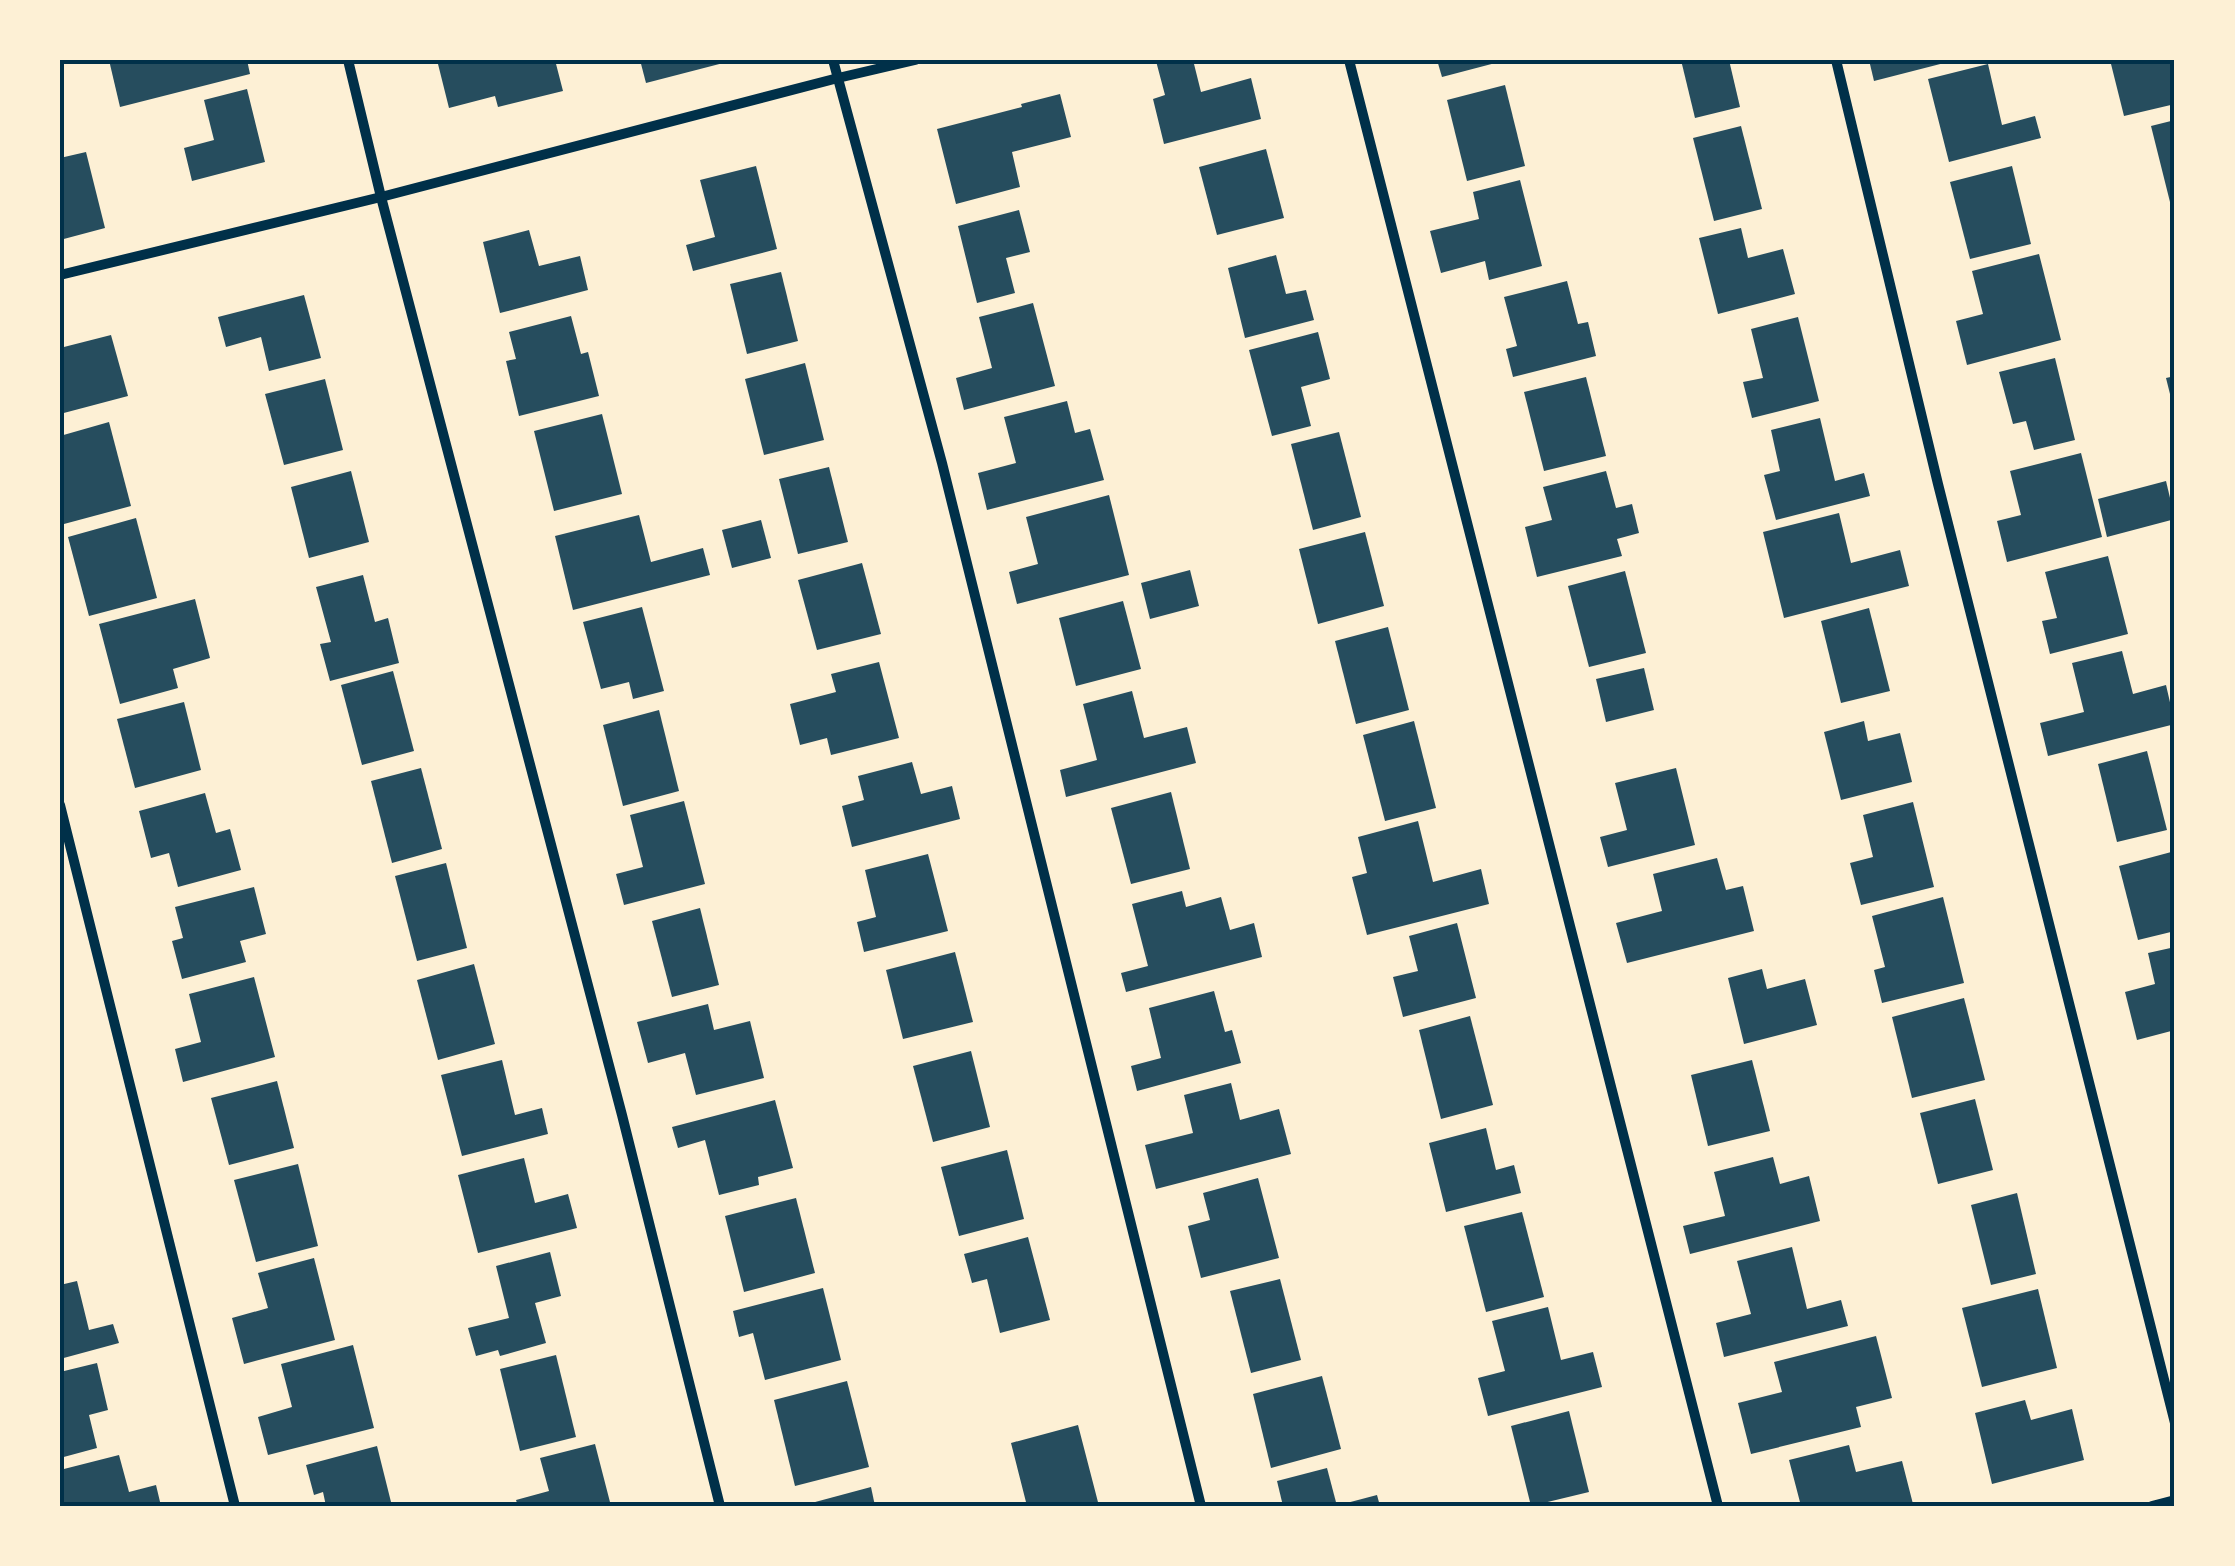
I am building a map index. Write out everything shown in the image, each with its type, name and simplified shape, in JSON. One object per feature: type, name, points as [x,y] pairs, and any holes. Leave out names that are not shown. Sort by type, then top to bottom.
[{"type":"street","points":[[348,60],[380,197],[622,1115],[720,1506]]},
{"type":"street","points":[[833,60],[942,463],[1201,1506]]},
{"type":"street","points":[[60,274],[380,197],[915,60]]},
{"type":"street","points":[[1349,60],[1718,1506]]},
{"type":"street","points":[[1836,60],[1938,484],[2175,1423]]},
{"type":"street","points":[[60,805],[235,1506]]},
{"type":"street","points":[[2152,1506],[2175,1500]]},
{"type":"building","points":[[109,60],[247,60],[250,74],[120,107]]},
{"type":"building","points":[[437,60],[555,60],[563,91],[498,107],[495,96],[449,108]]},
{"type":"building","points":[[640,60],[731,60],[731,61],[646,83]]},
{"type":"building","points":[[1193,60],[1201,92],[1251,78],[1261,119],[1164,144],[1153,99],[1165,95],[1156,61]]},
{"type":"building","points":[[1437,60],[1503,60],[1503,61],[1442,77]]},
{"type":"building","points":[[1681,60],[1729,60],[1740,107],[1695,118]]},
{"type":"building","points":[[1869,60],[1952,60],[1952,61],[1874,81]]},
{"type":"building","points":[[2110,60],[2175,60],[2175,104],[2124,116]]},
{"type":"building","points":[[1988,64],[2002,125],[2035,116],[2041,138],[1949,162],[1928,79]]},
{"type":"building","points":[[1505,85],[1525,166],[1467,181],[1447,100]]},
{"type":"building","points":[[247,89],[265,162],[192,181],[184,148],[214,140],[204,100]]},
{"type":"building","points":[[1060,94],[1071,137],[1012,152],[1020,187],[956,204],[937,129]]},
{"type":"building","points":[[2175,120],[2175,209],[2172,210],[2151,126]]},
{"type":"building","points":[[1741,126],[1762,209],[1714,221],[1693,138]]},
{"type":"building","points":[[1266,149],[1284,218],[1217,235],[1199,167]]},
{"type":"building","points":[[86,152],[105,228],[60,240],[60,158]]},
{"type":"building","points":[[756,166],[777,249],[693,271],[686,245],[715,237],[700,180]]},
{"type":"building","points":[[2012,166],[2031,244],[1970,259],[1950,182]]},
{"type":"building","points":[[1520,180],[1542,266],[1489,280],[1485,261],[1441,273],[1430,231],[1479,219],[1473,192]]},
{"type":"building","points":[[1019,210],[1030,252],[1006,258],[1015,293],[977,303],[958,226]]},
{"type":"building","points":[[1741,228],[1748,258],[1783,249],[1795,294],[1718,314],[1699,238]]},
{"type":"building","points":[[529,230],[539,266],[580,256],[588,290],[500,313],[483,242]]},
{"type":"building","points":[[2039,254],[2061,340],[1967,365],[1956,321],[1983,314],[1972,271]]},
{"type":"building","points":[[1276,255],[1286,294],[1306,290],[1314,320],[1245,338],[1228,268]]},
{"type":"building","points":[[781,272],[798,341],[747,354],[730,284]]},
{"type":"building","points":[[1567,281],[1578,324],[1588,322],[1596,356],[1513,377],[1506,349],[1517,346],[1504,297]]},
{"type":"building","points":[[304,295],[321,358],[269,371],[261,337],[226,347],[218,317]]},
{"type":"building","points":[[1033,303],[1055,386],[964,410],[956,378],[992,368],[979,317]]},
{"type":"building","points":[[571,316],[581,354],[588,352],[599,396],[519,416],[506,361],[516,359],[509,332]]},
{"type":"building","points":[[1798,317],[1819,401],[1752,418],[1743,382],[1763,378],[1751,329]]},
{"type":"building","points":[[1318,332],[1330,379],[1301,387],[1311,426],[1272,436],[1249,350]]},
{"type":"building","points":[[111,335],[128,396],[60,414],[60,348]]},
{"type":"building","points":[[2055,358],[2075,440],[2034,450],[2026,421],[2013,424],[1999,372]]},
{"type":"building","points":[[805,363],[824,440],[764,455],[745,379]]},
{"type":"building","points":[[2175,376],[2175,410],[2174,410],[2166,378]]},
{"type":"building","points":[[1586,377],[1606,456],[1544,471],[1524,392]]},
{"type":"building","points":[[325,379],[343,450],[284,465],[265,394]]},
{"type":"building","points":[[1067,401],[1075,433],[1090,429],[1104,480],[987,510],[978,473],[1016,463],[1004,417]]},
{"type":"building","points":[[602,414],[622,494],[554,511],[534,431]]},
{"type":"building","points":[[1820,418],[1835,481],[1864,473],[1870,496],[1776,520],[1764,475],[1780,471],[1771,430]]},
{"type":"building","points":[[109,422],[131,506],[64,524],[60,509],[60,436]]},
{"type":"building","points":[[1339,432],[1361,517],[1313,530],[1291,444]]},
{"type":"building","points":[[2081,453],[2102,537],[2007,562],[1997,521],[2021,515],[2010,471]]},
{"type":"building","points":[[829,467],[848,542],[798,554],[779,479]]},
{"type":"building","points":[[351,471],[369,542],[309,558],[291,487]]},
{"type":"building","points":[[1606,471],[1616,508],[1632,504],[1639,533],[1617,539],[1622,556],[1537,577],[1525,527],[1552,520],[1543,487]]},
{"type":"building","points":[[2166,481],[2175,519],[2107,537],[2098,499]]},
{"type":"building","points":[[1109,495],[1129,575],[1017,604],[1009,572],[1038,564],[1026,517]]},
{"type":"building","points":[[1839,513],[1851,563],[1900,550],[1909,586],[1784,618],[1763,532]]},
{"type":"building","points":[[639,515],[651,562],[703,548],[710,575],[573,610],[555,536]]},
{"type":"building","points":[[136,518],[157,598],[89,616],[68,537]]},
{"type":"building","points":[[761,520],[771,558],[732,568],[722,530]]},
{"type":"building","points":[[1365,532],[1384,606],[1318,624],[1299,549]]},
{"type":"building","points":[[2108,556],[2128,634],[2050,654],[2042,621],[2057,618],[2045,572]]},
{"type":"building","points":[[862,563],[881,634],[817,650],[798,580]]},
{"type":"building","points":[[1190,570],[1199,606],[1150,619],[1141,583]]},
{"type":"building","points":[[1625,571],[1646,653],[1589,667],[1568,586]]},
{"type":"building","points":[[363,575],[375,622],[388,618],[399,663],[330,681],[320,644],[331,642],[316,587]]},
{"type":"building","points":[[195,599],[210,658],[173,669],[178,688],[120,704],[99,624]]},
{"type":"building","points":[[1123,601],[1141,669],[1076,686],[1059,618]]},
{"type":"building","points":[[642,607],[664,691],[633,699],[629,682],[601,689],[583,622]]},
{"type":"building","points":[[1869,608],[1890,691],[1841,703],[1821,621]]},
{"type":"building","points":[[1388,627],[1409,710],[1356,724],[1335,641]]},
{"type":"building","points":[[2122,651],[2133,694],[2166,685],[2175,724],[2048,756],[2040,723],[2084,712],[2072,663]]},
{"type":"building","points":[[879,662],[899,738],[831,755],[827,738],[800,745],[790,704],[836,692],[831,674]]},
{"type":"building","points":[[1644,668],[1654,710],[1606,722],[1596,679]]},
{"type":"building","points":[[393,671],[414,751],[362,765],[341,685]]},
{"type":"building","points":[[1132,691],[1144,738],[1187,727],[1196,763],[1066,797],[1060,770],[1097,760],[1083,704]]},
{"type":"building","points":[[184,702],[201,770],[135,788],[117,719]]},
{"type":"building","points":[[659,710],[679,791],[623,806],[603,725]]},
{"type":"building","points":[[1414,721],[1436,808],[1385,821],[1363,735]]},
{"type":"building","points":[[1864,721],[1868,741],[1900,733],[1912,782],[1841,800],[1824,732]]},
{"type":"building","points":[[2147,751],[2167,830],[2117,842],[2098,764]]},
{"type":"building","points":[[912,762],[921,794],[952,786],[960,819],[852,847],[842,806],[864,800],[858,776]]},
{"type":"building","points":[[421,768],[442,849],[392,863],[371,781]]},
{"type":"building","points":[[1676,768],[1695,845],[1608,867],[1600,837],[1627,830],[1615,783]]},
{"type":"building","points":[[1171,792],[1190,869],[1131,884],[1111,808]]},
{"type":"building","points":[[205,793],[216,833],[230,829],[241,870],[178,887],[169,853],[151,858],[139,811]]},
{"type":"building","points":[[684,801],[705,884],[624,905],[616,874],[643,867],[630,815]]},
{"type":"building","points":[[1913,802],[1934,887],[1861,905],[1850,863],[1873,857],[1863,815]]},
{"type":"building","points":[[1418,821],[1433,882],[1481,869],[1489,904],[1367,935],[1352,877],[1367,873],[1358,837]]},
{"type":"building","points":[[2175,851],[2175,931],[2138,940],[2119,866]]},
{"type":"building","points":[[928,854],[948,931],[864,952],[857,922],[876,917],[865,870]]},
{"type":"building","points":[[1717,858],[1726,890],[1743,886],[1754,931],[1627,963],[1616,923],[1662,911],[1653,874]]},
{"type":"building","points":[[446,863],[467,948],[417,961],[395,876]]},
{"type":"building","points":[[254,887],[266,934],[240,941],[246,962],[182,979],[172,941],[183,938],[175,907]]},
{"type":"building","points":[[1182,891],[1186,907],[1221,897],[1230,930],[1254,923],[1262,957],[1126,992],[1121,973],[1148,966],[1132,904]]},
{"type":"building","points":[[1943,897],[1964,983],[1882,1003],[1874,970],[1885,967],[1872,916]]},
{"type":"building","points":[[700,908],[719,985],[672,997],[652,921]]},
{"type":"building","points":[[1457,923],[1476,998],[1403,1017],[1393,977],[1418,971],[1409,936]]},
{"type":"building","points":[[2175,947],[2175,1030],[2137,1040],[2125,992],[2155,984],[2148,953]]},
{"type":"building","points":[[955,952],[973,1022],[903,1039],[886,970]]},
{"type":"building","points":[[474,964],[495,1044],[438,1060],[417,980]]},
{"type":"building","points":[[1762,969],[1767,989],[1805,979],[1817,1025],[1744,1044],[1728,978]]},
{"type":"building","points":[[254,977],[275,1057],[183,1082],[175,1049],[201,1042],[189,994]]},
{"type":"building","points":[[1214,991],[1225,1032],[1232,1030],[1241,1063],[1137,1091],[1131,1066],[1161,1058],[1149,1008]]},
{"type":"building","points":[[1964,998],[1985,1080],[1912,1098],[1892,1017]]},
{"type":"building","points":[[708,1004],[714,1030],[750,1021],[764,1078],[696,1095],[685,1053],[648,1063],[637,1022]]},
{"type":"building","points":[[1470,1016],[1493,1105],[1441,1119],[1419,1030]]},
{"type":"building","points":[[971,1051],[990,1127],[933,1142],[913,1066]]},
{"type":"building","points":[[502,1060],[515,1115],[542,1108],[548,1134],[462,1156],[441,1075]]},
{"type":"building","points":[[1752,1060],[1770,1131],[1708,1146],[1691,1075]]},
{"type":"building","points":[[277,1081],[294,1148],[229,1165],[211,1098]]},
{"type":"building","points":[[1231,1083],[1240,1120],[1279,1109],[1291,1154],[1156,1189],[1145,1145],[1193,1133],[1184,1095]]},
{"type":"building","points":[[1975,1099],[1993,1170],[1938,1184],[1920,1113]]},
{"type":"building","points":[[775,1100],[793,1168],[758,1177],[759,1185],[719,1195],[705,1140],[678,1148],[672,1127]]},
{"type":"building","points":[[1486,1128],[1496,1170],[1514,1165],[1521,1193],[1446,1212],[1429,1143]]},
{"type":"building","points":[[1007,1150],[1024,1219],[959,1236],[941,1167]]},
{"type":"building","points":[[1773,1157],[1780,1184],[1809,1176],[1820,1221],[1690,1254],[1683,1226],[1725,1216],[1714,1172]]},
{"type":"building","points":[[524,1158],[535,1203],[568,1194],[577,1228],[478,1253],[458,1175]]},
{"type":"building","points":[[298,1164],[318,1246],[256,1262],[234,1180]]},
{"type":"building","points":[[1258,1178],[1279,1258],[1201,1278],[1188,1226],[1210,1220],[1203,1193]]},
{"type":"building","points":[[2017,1193],[2036,1274],[1991,1285],[1971,1205]]},
{"type":"building","points":[[796,1198],[815,1273],[744,1292],[725,1216]]},
{"type":"building","points":[[1522,1212],[1544,1297],[1486,1312],[1464,1226]]},
{"type":"building","points":[[1028,1237],[1050,1320],[1000,1333],[987,1279],[972,1283],[964,1254]]},
{"type":"building","points":[[1792,1247],[1807,1309],[1841,1300],[1848,1326],[1724,1357],[1716,1323],[1751,1314],[1737,1261]]},
{"type":"building","points":[[550,1252],[561,1296],[535,1303],[546,1343],[500,1356],[498,1350],[476,1356],[468,1328],[509,1318],[496,1266]]},
{"type":"building","points":[[314,1258],[335,1340],[244,1364],[232,1318],[268,1308],[258,1273]]},
{"type":"building","points":[[1280,1279],[1301,1360],[1251,1373],[1230,1291]]},
{"type":"building","points":[[77,1281],[89,1330],[113,1324],[119,1343],[60,1359],[60,1285]]},
{"type":"building","points":[[823,1288],[841,1360],[765,1380],[753,1333],[739,1337],[733,1311]]},
{"type":"building","points":[[2038,1289],[2057,1368],[1982,1387],[1962,1308]]},
{"type":"building","points":[[1548,1307],[1561,1360],[1593,1352],[1602,1387],[1488,1416],[1478,1378],[1505,1371],[1492,1321]]},
{"type":"building","points":[[1876,1336],[1892,1398],[1856,1407],[1861,1427],[1751,1454],[1738,1403],[1782,1392],[1774,1362]]},
{"type":"building","points":[[353,1345],[374,1428],[268,1455],[258,1417],[292,1407],[281,1364]]},
{"type":"building","points":[[556,1355],[576,1437],[520,1451],[500,1369]]},
{"type":"building","points":[[97,1363],[108,1410],[89,1415],[97,1448],[60,1458],[60,1372]]},
{"type":"building","points":[[1322,1376],[1341,1449],[1271,1468],[1253,1394]]},
{"type":"building","points":[[847,1381],[869,1467],[795,1486],[774,1400]]},
{"type":"building","points":[[2025,1400],[2031,1420],[2072,1409],[2084,1460],[1992,1484],[1975,1413]]},
{"type":"building","points":[[1569,1411],[1589,1492],[1531,1506],[1511,1426]]},
{"type":"building","points":[[1078,1425],[1099,1506],[1027,1506],[1011,1443]]},
{"type":"building","points":[[595,1444],[611,1506],[518,1506],[516,1500],[549,1491],[540,1458]]},
{"type":"building","points":[[1849,1445],[1856,1472],[1902,1461],[1913,1504],[1801,1506],[1789,1460]]},
{"type":"building","points":[[377,1446],[392,1506],[326,1506],[323,1492],[314,1495],[306,1465]]},
{"type":"building","points":[[119,1455],[129,1492],[156,1485],[161,1506],[60,1506],[60,1470]]},
{"type":"building","points":[[1327,1468],[1337,1506],[1283,1506],[1277,1481]]},
{"type":"building","points":[[871,1487],[875,1506],[804,1506],[804,1505]]},
{"type":"building","points":[[1377,1495],[1380,1506],[1339,1506],[1339,1505]]}]
